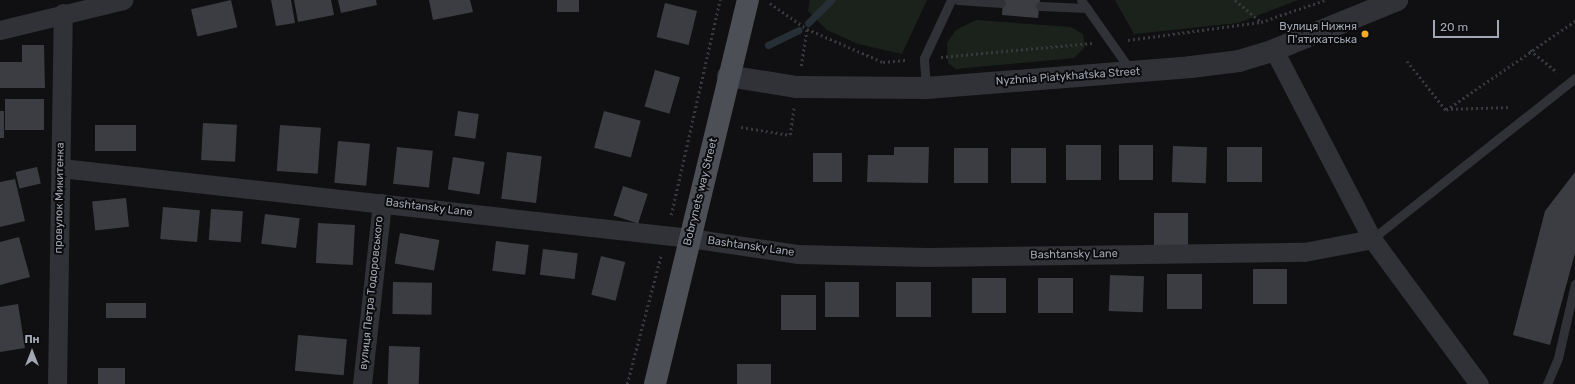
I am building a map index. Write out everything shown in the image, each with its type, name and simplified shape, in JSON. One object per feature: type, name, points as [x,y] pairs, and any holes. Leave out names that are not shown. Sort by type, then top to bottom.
[{"type":"main road","name":"Bobrynets way Street","points":[[655,384],[728,76],[757,0]]},
{"type":"street","points":[[0,30],[63,13],[123,0]]},
{"type":"street","name":"Nyzhnia Piatykhatska Street","points":[[728,76],[797,87],[926,88],[1132,72],[1240,61],[1274,50],[1397,0]]},
{"type":"street","name":"провулок Микитенка","points":[[57,384],[63,13]]},
{"type":"street","points":[[1274,50],[1372,239],[1479,384]]},
{"type":"street","name":"Bashtansky Lane","points":[[61,168],[690,238],[797,254],[927,257],[1304,252],[1372,239]]},
{"type":"street","name":"вулиця Петра Тодоровського","points":[[362,384],[382,203]]},
{"type":"lane","points":[[926,88],[924,58],[951,0]]},
{"type":"lane","points":[[958,0],[1001,3]]},
{"type":"lane","points":[[1081,0],[1132,72]]},
{"type":"lane","points":[[1040,6],[1087,8]]},
{"type":"lane","points":[[1372,239],[1572,81]]},
{"type":"lane","points":[[1547,384],[1571,321],[1575,284]]},
{"type":"path","points":[[693,119],[720,0]]},
{"type":"path","points":[[757,0],[807,29],[883,62]]},
{"type":"path","points":[[1235,0],[1261,22],[1325,0]]},
{"type":"path","points":[[1446,110],[1530,50],[1575,21]]},
{"type":"path","points":[[1530,50],[1572,81]]},
{"type":"path","points":[[1407,61],[1446,110]]},
{"type":"path","points":[[1446,110],[1538,107]]},
{"type":"shaded area","points":[[810,0],[927,0],[902,54],[858,44],[827,30],[808,11]]},
{"type":"shaded area","points":[[1115,0],[1298,0],[1238,23],[1134,34]]},
{"type":"shaded area","points":[[976,20],[1071,27],[1083,34],[1085,47],[1074,58],[956,69],[948,63],[947,43],[956,30]]},
{"type":"building","points":[[231,0],[237,27],[197,37],[191,9]]},
{"type":"building","points":[[271,0],[291,0],[295,23],[276,26]]},
{"type":"building","points":[[294,0],[331,0],[334,15],[298,22]]},
{"type":"building","points":[[338,0],[376,0],[377,5],[341,13]]},
{"type":"building","points":[[429,0],[470,0],[473,12],[433,20]]},
{"type":"building","points":[[557,0],[579,0],[579,12],[557,12]]},
{"type":"building","points":[[1003,0],[1040,0],[1038,18],[1002,15]]},
{"type":"building","points":[[665,3],[697,11],[689,45],[657,37]]},
{"type":"building","points":[[22,45],[44,45],[45,88],[0,88],[0,62],[22,62]]},
{"type":"building","points":[[655,70],[680,77],[670,114],[645,107]]},
{"type":"building","points":[[5,99],[44,99],[44,130],[5,130]]},
{"type":"building","points":[[0,111],[4,111],[4,138],[0,138]]},
{"type":"building","points":[[458,111],[479,114],[475,139],[455,136]]},
{"type":"building","points":[[604,111],[641,121],[631,158],[594,148]]},
{"type":"building","points":[[203,123],[237,125],[235,162],[201,160]]},
{"type":"building","points":[[95,125],[136,125],[136,151],[95,151]]},
{"type":"building","points":[[280,125],[321,128],[318,174],[277,171]]},
{"type":"building","points":[[338,141],[370,144],[366,186],[334,183]]},
{"type":"building","points":[[1066,145],[1101,145],[1101,180],[1066,180]]},
{"type":"building","points":[[1119,145],[1153,145],[1153,180],[1119,180]]},
{"type":"building","points":[[1173,146],[1207,147],[1206,183],[1172,182]]},
{"type":"building","points":[[397,147],[433,151],[429,188],[393,184]]},
{"type":"building","points":[[894,147],[929,147],[928,183],[867,182],[868,155],[894,155]]},
{"type":"building","points":[[1227,147],[1262,147],[1262,182],[1227,182]]},
{"type":"building","points":[[954,148],[988,148],[988,183],[954,183]]},
{"type":"building","points":[[1011,148],[1046,148],[1046,183],[1011,183]]},
{"type":"building","points":[[507,152],[542,156],[536,203],[501,199]]},
{"type":"building","points":[[813,153],[842,153],[842,182],[813,182]]},
{"type":"building","points":[[453,157],[485,162],[479,195],[448,190]]},
{"type":"building","points":[[37,167],[41,184],[19,189],[16,172]]},
{"type":"building","points":[[1575,172],[1575,253],[1550,345],[1513,335],[1545,211]]},
{"type":"building","points":[[15,179],[25,221],[0,227],[0,182]]},
{"type":"building","points":[[623,186],[648,194],[638,224],[613,215]]},
{"type":"building","points":[[126,198],[129,227],[95,230],[92,202]]},
{"type":"building","points":[[163,207],[200,210],[197,242],[160,239]]},
{"type":"building","points":[[211,209],[243,211],[241,242],[209,240]]},
{"type":"building","points":[[1154,213],[1188,213],[1188,248],[1154,248]]},
{"type":"building","points":[[265,214],[300,218],[296,248],[261,244]]},
{"type":"building","points":[[318,223],[355,225],[353,265],[316,263]]},
{"type":"building","points":[[400,233],[439,240],[434,270],[395,264]]},
{"type":"building","points":[[19,237],[30,277],[0,285],[0,242]]},
{"type":"building","points":[[496,241],[529,245],[525,275],[492,271]]},
{"type":"building","points":[[543,249],[578,253],[575,279],[540,275]]},
{"type":"building","points":[[601,256],[625,262],[616,301],[591,295]]},
{"type":"building","points":[[1253,269],[1287,269],[1287,304],[1253,304]]},
{"type":"building","points":[[1167,274],[1202,274],[1202,309],[1167,309]]},
{"type":"building","points":[[1110,275],[1144,276],[1143,312],[1109,311]]},
{"type":"building","points":[[972,278],[1006,278],[1006,313],[972,313]]},
{"type":"building","points":[[1038,278],[1073,278],[1073,313],[1038,313]]},
{"type":"building","points":[[393,282],[432,283],[431,315],[392,314]]},
{"type":"building","points":[[825,282],[859,282],[859,317],[825,317]]},
{"type":"building","points":[[896,282],[931,282],[931,317],[896,317]]},
{"type":"building","points":[[781,295],[816,295],[816,330],[781,330]]},
{"type":"building","points":[[106,303],[146,303],[146,318],[106,318]]},
{"type":"building","points":[[18,304],[25,348],[0,352],[0,307]]},
{"type":"building","points":[[298,335],[347,339],[344,375],[295,371]]},
{"type":"building","points":[[389,346],[420,347],[419,384],[388,384]]},
{"type":"building","points":[[737,364],[771,364],[771,384],[737,384]]},
{"type":"building","points":[[98,368],[125,368],[125,384],[98,384]]},
{"type":"waterway","points":[[808,23],[831,0]]},
{"type":"waterway","points":[[768,45],[799,30]]},
{"type":"place","name":"Вулиця Нижня П'ятихатська","points":[[1365,34]]}]
